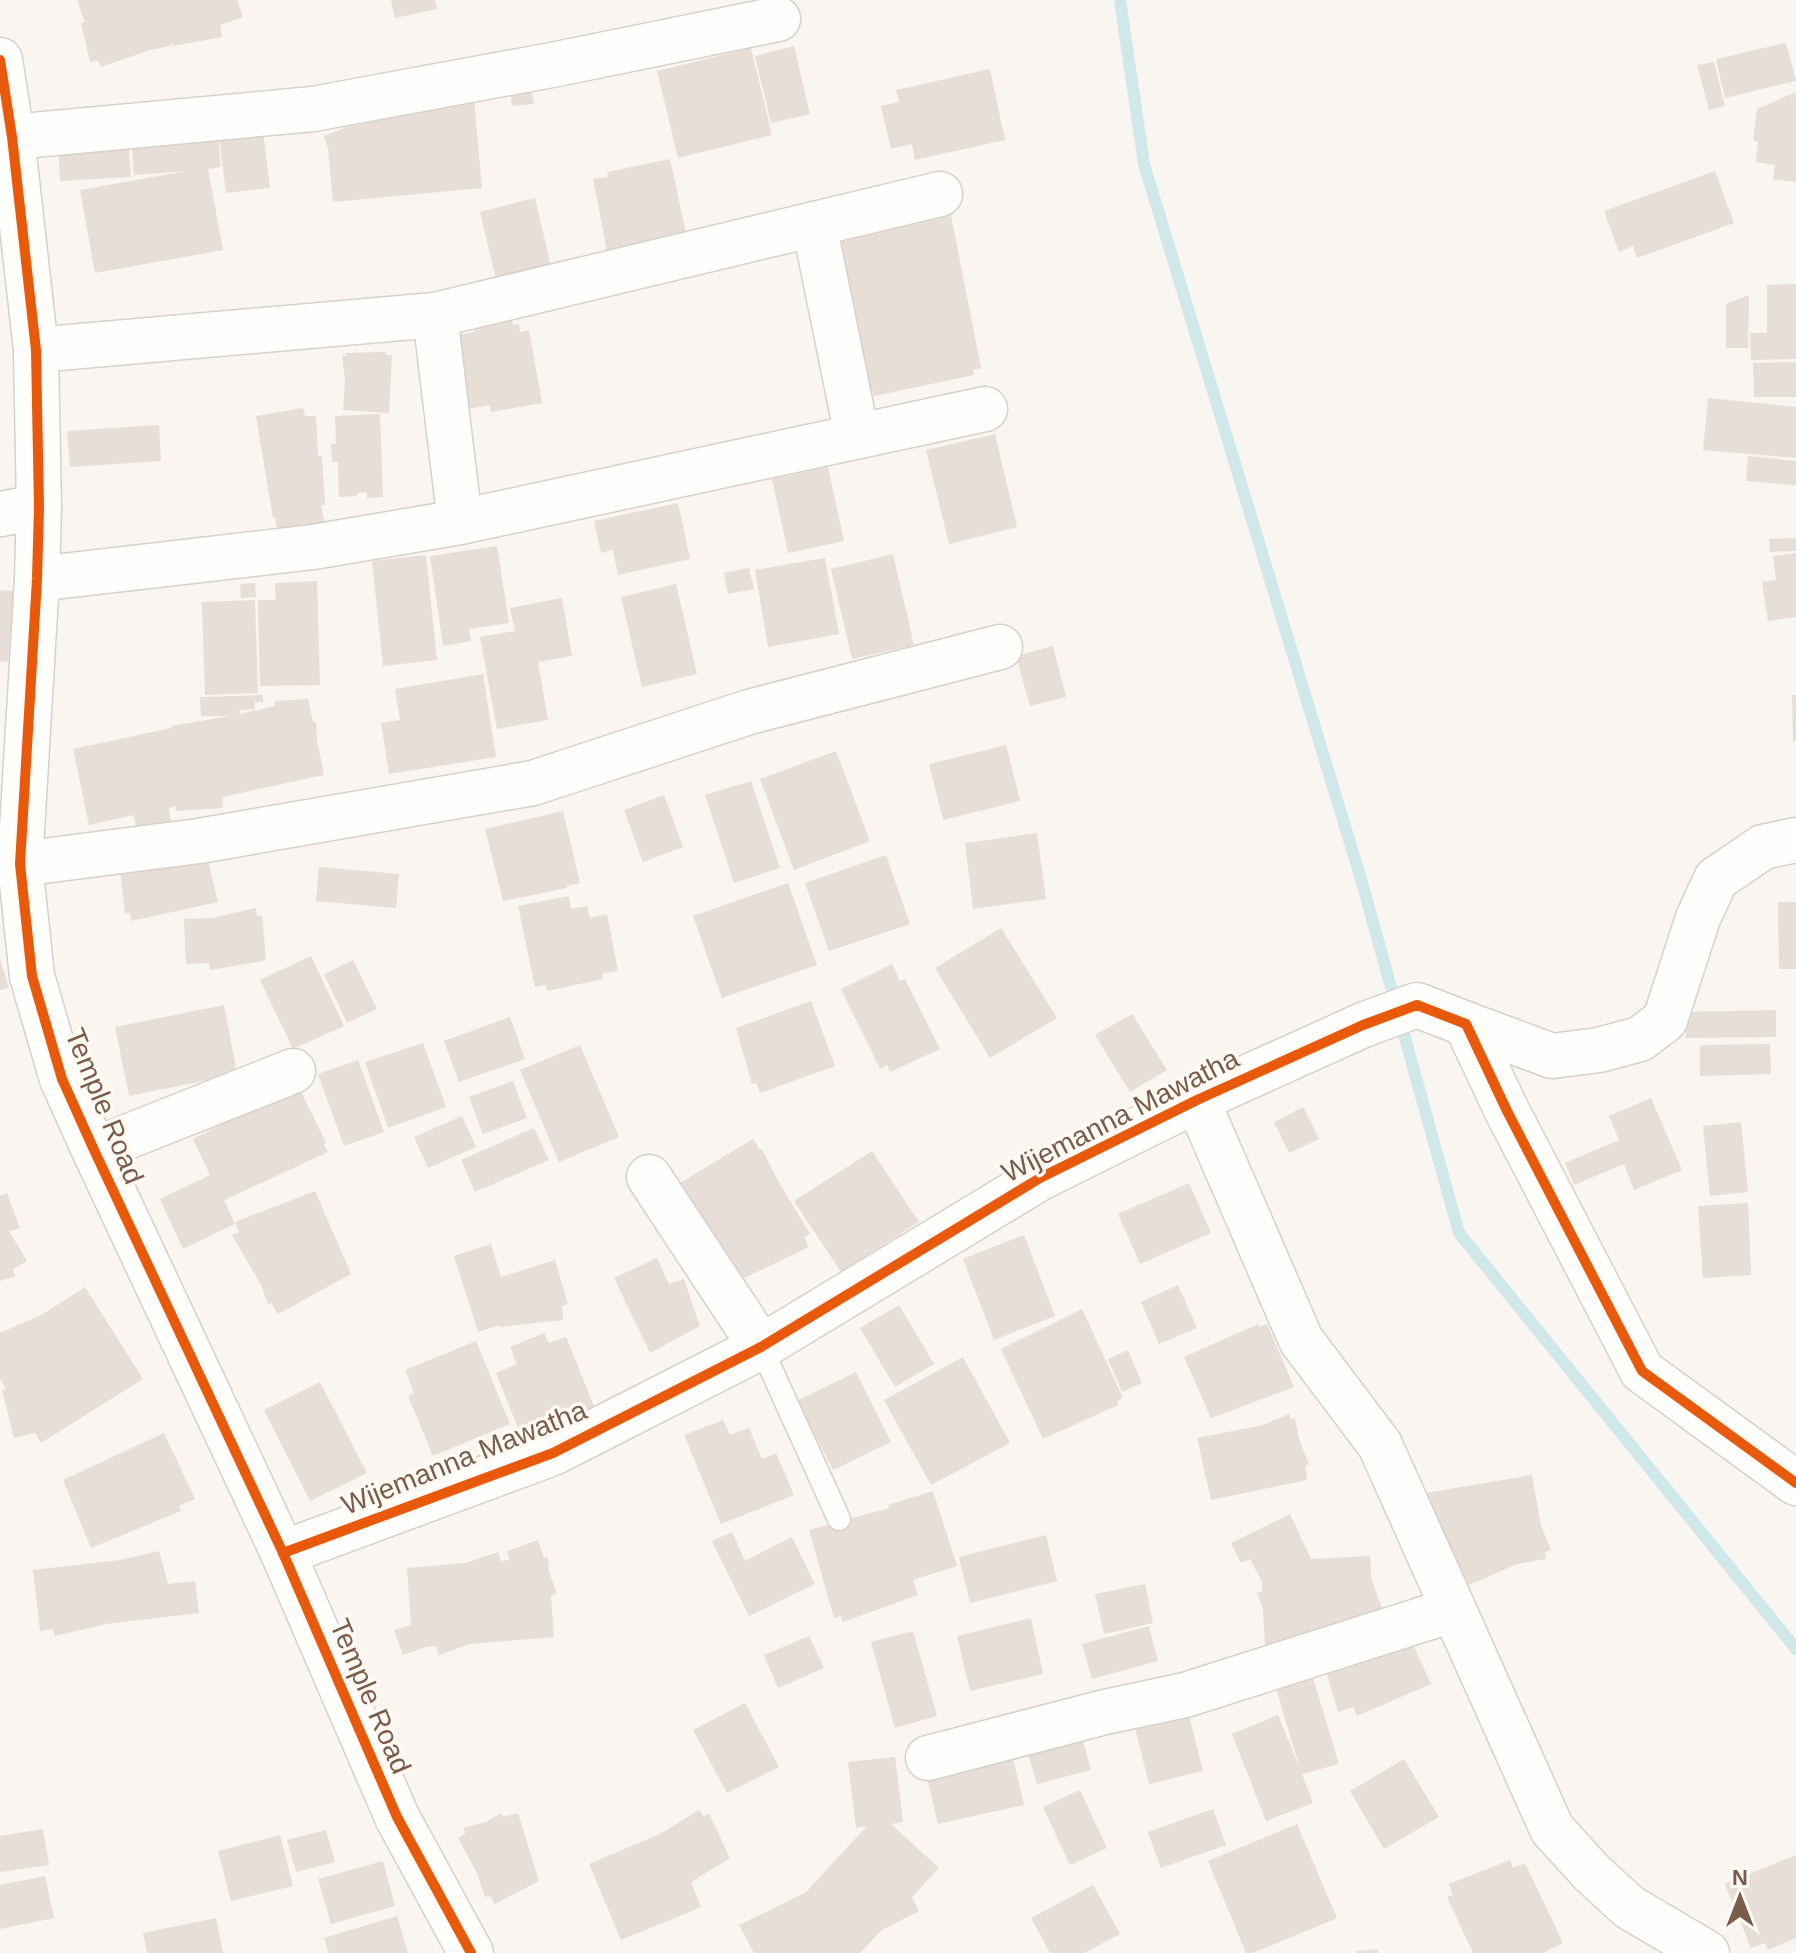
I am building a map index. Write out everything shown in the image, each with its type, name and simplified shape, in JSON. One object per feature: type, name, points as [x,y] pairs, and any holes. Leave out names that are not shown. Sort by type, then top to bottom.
[{"type":"street","points":[[12,137],[313,109],[778,19]]},
{"type":"street","name":"Temple Road","points":[[0,60],[12,137],[36,350],[20,510],[37,579],[20,864],[32,976],[62,1079],[283,1553],[397,1817],[471,1953]]},
{"type":"street","points":[[36,350],[435,315],[940,194]]},
{"type":"street","points":[[814,224],[857,436]]},
{"type":"street","points":[[435,315],[460,522]]},
{"type":"street","points":[[37,579],[313,547],[460,522],[985,409]]},
{"type":"street","points":[[20,864],[199,841],[533,783],[749,712],[1000,647]]},
{"type":"street","name":"Wijemanna Mawatha","points":[[283,1553],[553,1453],[761,1347],[1040,1178],[1197,1100],[1363,1025],[1417,1005],[1552,1056],[1599,1050],[1640,1039],[1665,1020],[1698,918],[1716,879],[1763,847],[1796,840]]},
{"type":"street","points":[[1466,1024],[1507,1111],[1642,1371],[1796,1483]]},
{"type":"street","points":[[94,1150],[293,1071]]},
{"type":"street","points":[[1197,1100],[1301,1340],[1380,1445],[1552,1829],[1591,1872],[1629,1907],[1707,1953]]},
{"type":"street","points":[[649,1177],[761,1347]]},
{"type":"street","points":[[928,1758],[1105,1712],[1185,1695],[1452,1610]]},
{"type":"lane","points":[[761,1347],[839,1519]]},
{"type":"building","points":[[77,0],[237,0],[243,17],[220,25],[222,37],[173,46],[172,42],[170,46],[101,67],[98,61],[90,62],[81,23],[85,22]]},
{"type":"building","points":[[391,0],[435,0],[437,9],[395,18]]},
{"type":"building","points":[[1786,43],[1796,81],[1725,98],[1716,59]]},
{"type":"building","points":[[794,46],[810,114],[771,123],[755,56]]},
{"type":"building","points":[[751,48],[772,135],[678,158],[657,71]]},
{"type":"building","points":[[1714,62],[1725,106],[1709,110],[1697,65]]},
{"type":"building","points":[[990,69],[1005,140],[915,160],[912,144],[891,149],[881,106],[899,102],[896,90]]},
{"type":"building","points":[[531,86],[534,104],[512,106],[510,88]]},
{"type":"building","points":[[1796,92],[1796,182],[1773,179],[1775,165],[1756,162],[1758,142],[1753,140],[1757,109]]},
{"type":"building","points":[[474,100],[482,188],[333,202],[324,136],[345,128],[344,114]]},
{"type":"building","points":[[217,127],[221,167],[208,169],[223,250],[95,273],[80,190],[186,171],[134,175],[131,134]]},
{"type":"building","points":[[263,131],[270,188],[226,193],[219,137]]},
{"type":"building","points":[[128,139],[131,177],[60,181],[58,143]]},
{"type":"building","points":[[670,159],[686,233],[669,236],[670,240],[607,251],[593,179],[608,177],[607,172]]},
{"type":"building","points":[[1715,171],[1734,223],[1637,258],[1633,246],[1619,252],[1604,211]]},
{"type":"building","points":[[535,198],[551,266],[496,279],[480,212]]},
{"type":"building","points":[[941,214],[942,217],[951,215],[981,368],[973,370],[974,375],[874,396],[872,389],[860,392],[830,239]]},
{"type":"building","points":[[1796,284],[1796,359],[1751,360],[1750,333],[1767,333],[1767,285]]},
{"type":"building","points":[[1749,295],[1748,348],[1726,348],[1726,304]]},
{"type":"building","points":[[511,312],[513,325],[519,324],[520,332],[529,330],[542,403],[491,412],[490,405],[458,411],[445,337],[475,332],[472,319]]},
{"type":"building","points":[[386,352],[386,355],[392,355],[389,413],[343,410],[345,381],[342,356],[346,353]]},
{"type":"building","points":[[1796,362],[1796,397],[1754,397],[1753,363]]},
{"type":"building","points":[[1708,398],[1796,407],[1796,458],[1703,450]]},
{"type":"building","points":[[303,408],[305,416],[316,416],[325,505],[321,505],[326,531],[279,539],[256,416]]},
{"type":"building","points":[[380,414],[383,497],[367,498],[367,492],[339,497],[338,462],[332,462],[331,444],[336,444],[335,416]]},
{"type":"building","points":[[159,425],[161,461],[70,467],[67,431]]},
{"type":"building","points":[[995,434],[1017,527],[949,544],[926,450]]},
{"type":"building","points":[[1748,456],[1796,461],[1796,485],[1746,481]]},
{"type":"building","points":[[828,467],[844,541],[788,553],[772,479]]},
{"type":"building","points":[[678,503],[690,559],[618,575],[613,550],[601,553],[594,521]]},
{"type":"building","points":[[1796,538],[1796,551],[1770,552],[1769,539]]},
{"type":"building","points":[[497,546],[509,623],[469,629],[471,641],[443,646],[430,556]]},
{"type":"building","points":[[1796,553],[1796,617],[1768,621],[1762,582],[1776,580],[1773,556]]},
{"type":"building","points":[[893,554],[914,645],[852,659],[831,569]]},
{"type":"building","points":[[426,555],[437,660],[383,666],[372,561]]},
{"type":"building","points":[[825,558],[839,634],[768,647],[755,570]]},
{"type":"building","points":[[749,568],[754,589],[728,594],[724,573]]},
{"type":"building","points":[[317,581],[320,685],[260,686],[258,600],[276,600],[275,583]]},
{"type":"building","points":[[255,583],[256,597],[241,598],[240,584]]},
{"type":"building","points":[[676,584],[697,674],[642,687],[621,597]]},
{"type":"building","points":[[0,590],[18,592],[8,662],[0,661]]},
{"type":"building","points":[[562,598],[572,656],[538,662],[548,720],[497,729],[480,637],[515,631],[510,608]]},
{"type":"building","points":[[255,600],[258,693],[205,695],[202,602]]},
{"type":"building","points":[[1053,646],[1066,697],[1030,706],[1016,656]]},
{"type":"building","points":[[483,674],[496,757],[389,774],[381,723],[400,720],[395,689]]},
{"type":"building","points":[[263,695],[263,702],[255,702],[255,709],[239,710],[240,714],[275,706],[275,701],[308,699],[313,722],[316,722],[324,775],[222,797],[223,808],[176,811],[176,806],[169,808],[172,829],[137,835],[134,815],[89,825],[73,749],[230,716],[201,716],[200,697]]},
{"type":"building","points":[[1792,695],[1796,695],[1796,741],[1793,741]]},
{"type":"building","points":[[1006,745],[1020,801],[943,820],[929,764]]},
{"type":"building","points":[[836,751],[870,841],[794,870],[760,779]]},
{"type":"building","points":[[751,781],[780,868],[734,883],[705,795]]},
{"type":"building","points":[[664,795],[683,847],[643,862],[624,810]]},
{"type":"building","points":[[563,811],[580,883],[503,901],[485,829]]},
{"type":"building","points":[[1037,833],[1046,899],[973,909],[965,843]]},
{"type":"building","points":[[206,852],[218,902],[131,921],[130,913],[125,914],[120,869]]},
{"type":"building","points":[[886,855],[910,924],[829,951],[805,883]]},
{"type":"building","points":[[319,867],[399,874],[396,908],[316,901]]},
{"type":"building","points":[[788,883],[817,965],[722,998],[693,916]]},
{"type":"building","points":[[569,896],[571,909],[587,906],[590,918],[607,914],[618,971],[602,974],[603,979],[547,991],[546,985],[535,987],[518,906]]},
{"type":"building","points":[[1778,902],[1796,902],[1796,969],[1779,969]]},
{"type":"building","points":[[256,908],[257,916],[262,916],[266,958],[263,961],[210,970],[209,963],[186,964],[184,919],[212,918]]},
{"type":"building","points":[[1001,928],[1057,1018],[990,1058],[935,968]]},
{"type":"building","points":[[311,956],[344,1026],[293,1049],[260,980]]},
{"type":"building","points":[[0,959],[9,988],[0,990]]},
{"type":"building","points":[[353,960],[377,1009],[347,1023],[324,974]]},
{"type":"building","points":[[892,964],[900,981],[905,979],[940,1049],[890,1072],[887,1065],[880,1069],[841,989]]},
{"type":"building","points":[[811,1001],[835,1066],[760,1093],[756,1083],[752,1084],[736,1028]]},
{"type":"building","points":[[224,1005],[237,1074],[129,1096],[115,1027]]},
{"type":"building","points":[[1776,1010],[1776,1037],[1686,1038],[1685,1012]]},
{"type":"building","points":[[1132,1014],[1167,1070],[1130,1092],[1095,1035]]},
{"type":"building","points":[[510,1017],[525,1059],[459,1082],[444,1041]]},
{"type":"building","points":[[423,1043],[446,1107],[388,1128],[365,1062]]},
{"type":"building","points":[[1770,1044],[1771,1074],[1700,1076],[1700,1045]]},
{"type":"building","points":[[580,1045],[619,1137],[559,1162],[520,1070]]},
{"type":"building","points":[[358,1060],[384,1132],[344,1146],[318,1074]]},
{"type":"building","points":[[513,1081],[527,1118],[483,1134],[469,1097]]},
{"type":"building","points":[[298,1085],[328,1152],[224,1200],[235,1224],[183,1249],[160,1199],[210,1175],[193,1139]]},
{"type":"building","points":[[1651,1098],[1682,1170],[1634,1190],[1624,1164],[1574,1185],[1565,1163],[1619,1140],[1609,1116]]},
{"type":"building","points":[[1303,1107],[1319,1139],[1289,1153],[1274,1122]]},
{"type":"building","points":[[462,1116],[476,1147],[428,1168],[414,1137]]},
{"type":"building","points":[[1741,1122],[1748,1192],[1710,1196],[1703,1126]]},
{"type":"building","points":[[534,1128],[549,1160],[475,1192],[461,1160]]},
{"type":"building","points":[[753,1139],[762,1149],[810,1234],[804,1237],[809,1247],[734,1283],[670,1189]]},
{"type":"building","points":[[872,1151],[919,1222],[841,1272],[794,1201]]},
{"type":"building","points":[[1189,1183],[1211,1233],[1140,1264],[1118,1214]]},
{"type":"building","points":[[315,1191],[351,1274],[278,1314],[271,1303],[268,1304],[261,1285],[232,1235],[239,1232],[235,1222]]},
{"type":"building","points":[[7,1193],[20,1228],[9,1231],[27,1261],[13,1269],[15,1276],[0,1281],[0,1196]]},
{"type":"building","points":[[1748,1203],[1751,1275],[1703,1278],[1698,1206]]},
{"type":"building","points":[[1024,1235],[1055,1316],[994,1340],[963,1259]]},
{"type":"building","points":[[491,1244],[501,1277],[555,1260],[568,1304],[562,1306],[563,1320],[500,1325],[478,1332],[454,1256]]},
{"type":"building","points":[[657,1258],[669,1284],[684,1279],[700,1326],[650,1353],[614,1278]]},
{"type":"building","points":[[1178,1285],[1197,1328],[1159,1344],[1141,1302]]},
{"type":"building","points":[[85,1287],[143,1379],[41,1443],[35,1433],[14,1438],[2,1390],[6,1389],[0,1379],[0,1333],[43,1314]]},
{"type":"building","points":[[899,1305],[934,1364],[895,1387],[860,1328]]},
{"type":"building","points":[[1082,1309],[1123,1398],[1117,1401],[1118,1405],[1043,1439],[1001,1349]]},
{"type":"building","points":[[1258,1324],[1259,1327],[1267,1324],[1294,1387],[1211,1418],[1184,1357]]},
{"type":"building","points":[[544,1333],[549,1343],[566,1337],[594,1406],[521,1435],[496,1373],[517,1364],[510,1347]]},
{"type":"building","points":[[476,1341],[510,1424],[433,1456],[408,1396],[414,1393],[405,1370]]},
{"type":"building","points":[[1128,1350],[1142,1383],[1122,1392],[1108,1359]]},
{"type":"building","points":[[963,1357],[1010,1443],[931,1485],[884,1400]]},
{"type":"building","points":[[856,1372],[891,1442],[833,1470],[797,1401]]},
{"type":"building","points":[[320,1382],[367,1473],[310,1501],[264,1410]]},
{"type":"building","points":[[1289,1414],[1291,1419],[1295,1418],[1309,1464],[1305,1466],[1307,1480],[1211,1500],[1197,1438],[1263,1425]]},
{"type":"building","points":[[723,1420],[730,1435],[749,1428],[762,1459],[776,1453],[794,1495],[721,1524],[684,1435]]},
{"type":"building","points":[[164,1433],[195,1499],[179,1506],[181,1511],[91,1548],[63,1480]]},
{"type":"building","points":[[1532,1475],[1541,1526],[1551,1550],[1545,1552],[1546,1559],[1517,1564],[1467,1586],[1441,1577],[1426,1493]]},
{"type":"building","points":[[933,1491],[957,1566],[913,1580],[918,1595],[843,1622],[841,1616],[834,1618],[809,1530],[889,1508],[888,1505]]},
{"type":"building","points":[[1290,1514],[1311,1559],[1370,1556],[1371,1578],[1384,1613],[1265,1645],[1263,1610],[1257,1593],[1262,1591],[1262,1582],[1250,1559],[1241,1563],[1231,1543]]},
{"type":"building","points":[[732,1532],[745,1561],[792,1537],[815,1584],[749,1616],[712,1541]]},
{"type":"building","points":[[1046,1535],[1057,1581],[970,1603],[959,1557]]},
{"type":"building","points":[[538,1540],[544,1558],[548,1557],[549,1572],[557,1593],[551,1596],[554,1637],[470,1644],[439,1655],[436,1646],[426,1647],[403,1655],[394,1630],[411,1625],[407,1568],[465,1563],[498,1552],[501,1561],[510,1560],[507,1551]]},
{"type":"building","points":[[159,1551],[168,1584],[195,1581],[199,1613],[106,1624],[55,1636],[53,1629],[40,1631],[33,1570],[120,1560]]},
{"type":"building","points":[[1145,1584],[1153,1623],[1104,1634],[1095,1594]]},
{"type":"building","points":[[1031,1618],[1043,1674],[970,1691],[957,1636]]},
{"type":"building","points":[[1149,1626],[1158,1661],[1092,1679],[1082,1644]]},
{"type":"building","points":[[913,1631],[937,1716],[895,1728],[871,1642]]},
{"type":"building","points":[[809,1636],[824,1668],[778,1688],[764,1655]]},
{"type":"building","points":[[1412,1642],[1431,1684],[1357,1716],[1353,1707],[1338,1712],[1324,1664]]},
{"type":"building","points":[[1311,1671],[1339,1764],[1302,1774],[1313,1803],[1266,1821],[1232,1734],[1278,1715],[1300,1769],[1274,1682]]},
{"type":"building","points":[[745,1703],[779,1767],[727,1793],[693,1730]]},
{"type":"building","points":[[1186,1703],[1203,1771],[1149,1784],[1132,1716]]},
{"type":"building","points":[[1080,1729],[1091,1770],[1037,1784],[1025,1744]]},
{"type":"building","points":[[1011,1749],[1024,1805],[938,1824],[925,1768]]},
{"type":"building","points":[[895,1757],[903,1822],[891,1824],[939,1868],[912,1897],[919,1911],[882,1930],[860,1953],[754,1953],[739,1925],[806,1892],[867,1826],[856,1828],[848,1762]]},
{"type":"building","points":[[1404,1759],[1439,1817],[1384,1849],[1350,1791]]},
{"type":"building","points":[[1080,1790],[1107,1848],[1070,1865],[1043,1807]]},
{"type":"building","points":[[1213,1809],[1226,1845],[1161,1868],[1148,1832]]},
{"type":"building","points":[[699,1810],[703,1816],[709,1814],[730,1858],[691,1882],[701,1907],[621,1940],[589,1864],[662,1833]]},
{"type":"building","points":[[501,1813],[503,1817],[518,1813],[539,1881],[495,1904],[490,1896],[485,1897],[477,1873],[458,1838],[465,1834],[464,1828],[486,1822]]},
{"type":"building","points":[[1297,1824],[1337,1918],[1253,1953],[1246,1953],[1208,1861]]},
{"type":"building","points":[[43,1829],[49,1865],[0,1872],[0,1836]]},
{"type":"building","points":[[326,1830],[335,1862],[296,1872],[287,1840]]},
{"type":"building","points":[[280,1835],[293,1886],[231,1901],[218,1851]]},
{"type":"building","points":[[1796,1855],[1796,1938],[1768,1950],[1765,1943],[1751,1948],[1725,1884]]},
{"type":"building","points":[[1510,1860],[1513,1868],[1525,1863],[1563,1943],[1542,1953],[1473,1953],[1447,1897],[1453,1895],[1449,1884]]},
{"type":"building","points":[[383,1861],[395,1906],[331,1924],[318,1879]]},
{"type":"building","points":[[45,1876],[54,1918],[0,1929],[0,1885]]},
{"type":"building","points":[[1093,1885],[1120,1934],[1084,1953],[1050,1953],[1031,1918]]},
{"type":"building","points":[[397,1916],[408,1953],[329,1953],[324,1938]]},
{"type":"building","points":[[216,1918],[223,1953],[147,1953],[143,1933]]},
{"type":"building","points":[[1378,1949],[1378,1953],[1357,1953],[1357,1951]]},
{"type":"waterway","points":[[1120,0],[1144,164],[1361,879],[1459,1233],[1796,1649]]},
{"type":"cycle path","points":[[0,60],[12,137],[36,350],[37,579],[20,864],[32,976],[62,1079],[283,1553],[397,1817],[471,1953]]},
{"type":"cycle path","points":[[283,1553],[553,1453],[761,1347],[1040,1178],[1197,1100],[1363,1025],[1417,1005],[1466,1024],[1507,1111],[1642,1371],[1796,1483]]}]
